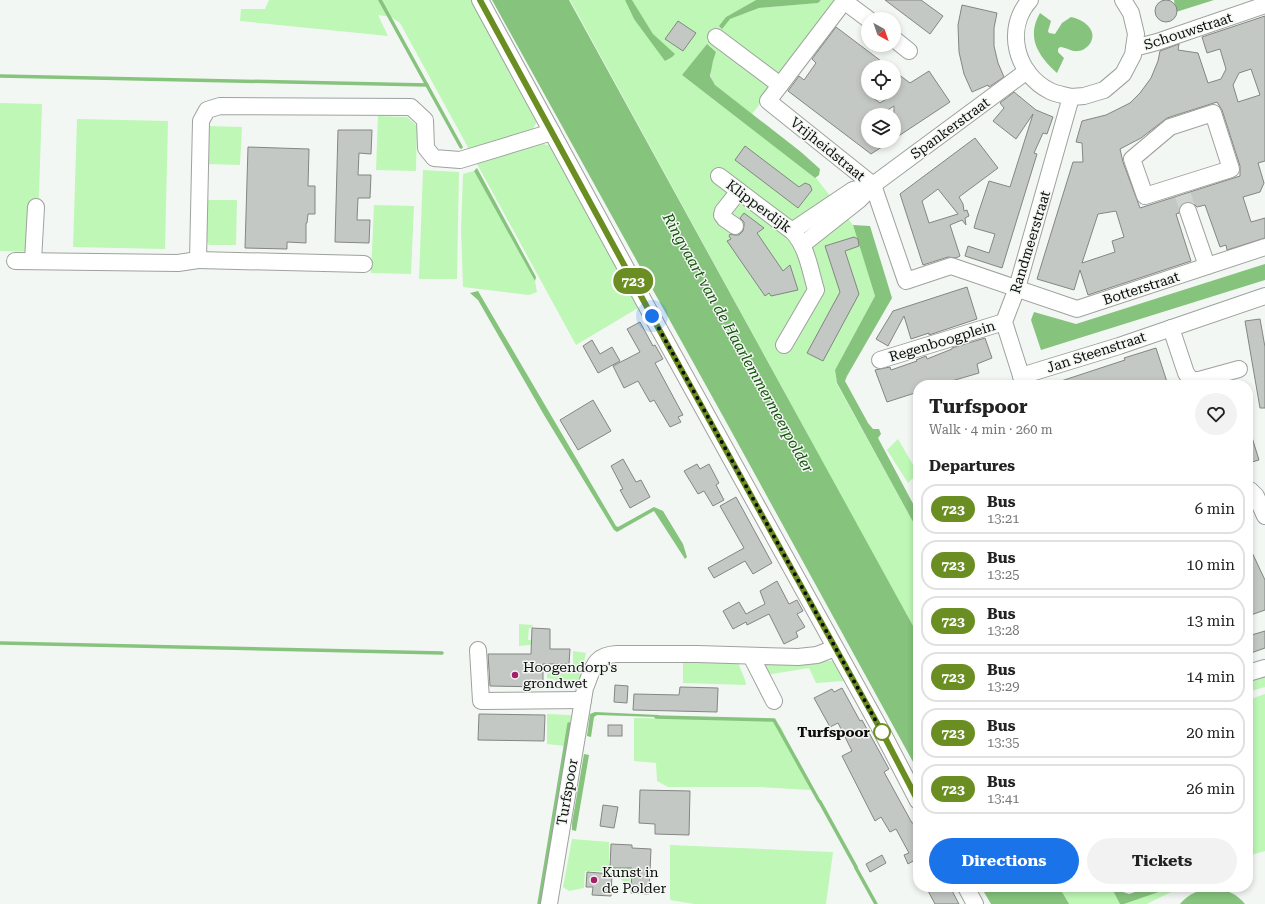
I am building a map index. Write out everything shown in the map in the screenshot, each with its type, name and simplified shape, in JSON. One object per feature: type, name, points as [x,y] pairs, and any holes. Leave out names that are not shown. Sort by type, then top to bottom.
[{"type":"street","points":[[480,0],[652,316],[882,732],[913,791]]},
{"type":"street","points":[[844,0],[861,13]]},
{"type":"street","name":"Vrijheidstraat","points":[[844,0],[768,101],[872,185],[906,281],[951,266],[1017,288]]},
{"type":"street","points":[[1030,0],[1023,8],[1016,28],[1018,53],[1024,67],[1034,80],[1051,92],[1071,97],[1084,96],[1104,90],[1123,74],[1133,55],[1136,34],[1130,12],[1123,0]]},
{"type":"street","name":"Schouwstraat","points":[[1134,48],[1157,42],[1265,5]]},
{"type":"street","points":[[716,38],[780,85]]},
{"type":"street","points":[[901,45],[909,51]]},
{"type":"street","name":"Spankerstraat","points":[[802,245],[859,200],[872,185],[1027,71]]},
{"type":"street","name":"Randmeerstraat","points":[[1004,322],[1017,288],[1071,97]]},
{"type":"street","points":[[198,260],[201,121],[207,110],[220,106],[411,107],[426,120],[426,148],[434,158],[460,160],[552,132]]},
{"type":"street","points":[[1212,113],[1231,169],[1181,190],[1145,196],[1132,159],[1170,127],[1212,113]]},
{"type":"street","name":"Klipperdijk","points":[[719,176],[792,231],[799,238],[802,245],[816,290],[784,345]]},
{"type":"street","name":"Spankerstraat","points":[[792,231],[852,190],[872,185]]},
{"type":"street","points":[[735,226],[722,215],[723,211],[739,191]]},
{"type":"street","points":[[34,261],[36,206]]},
{"type":"street","points":[[1188,211],[1207,266]]},
{"type":"street","name":"Botterstraat","points":[[1017,288],[1077,309],[1265,247]]},
{"type":"street","points":[[15,261],[178,263],[198,260],[364,264]]},
{"type":"street","name":"Jan Steenstraat","points":[[1025,380],[1265,296]]},
{"type":"street","points":[[1004,322],[1022,380]]},
{"type":"street","name":"Regenboogplein","points":[[880,360],[1004,322]]},
{"type":"street","points":[[1171,328],[1186,373],[1191,380],[1199,380],[1239,369]]},
{"type":"street","points":[[1253,493],[1256,496],[1265,516]]},
{"type":"street","name":"Turfspoor","points":[[549,904],[585,688],[596,661],[608,654],[690,654],[798,657],[817,655],[835,648]]},
{"type":"street","points":[[478,650],[481,701],[583,700]]},
{"type":"street","points":[[751,656],[774,701]]},
{"type":"street","points":[[1253,672],[1265,668]]},
{"type":"street","points":[[969,892],[975,904]]},
{"type":"shaded area","points":[[269,0],[473,0],[537,121],[530,135],[535,142],[551,146],[638,308],[576,345],[400,23],[391,17],[378,15],[388,36],[240,21],[241,9],[265,9]]},
{"type":"shaded area","points":[[570,0],[625,0],[634,19],[674,54],[653,34],[632,0],[756,0],[726,17],[730,19],[759,8],[818,3],[821,0],[840,0],[752,114],[729,97],[713,82],[711,71],[716,52],[707,44],[682,75],[816,178],[853,225],[875,296],[835,370],[837,384],[913,522],[913,627]]},
{"type":"shaded area","points":[[0,103],[42,104],[37,252],[0,251]]},
{"type":"shaded area","points":[[378,116],[407,117],[417,126],[416,171],[376,170]]},
{"type":"shaded area","points":[[77,119],[168,121],[165,249],[73,247]]},
{"type":"shaded area","points":[[208,126],[242,127],[240,165],[207,164]]},
{"type":"shaded area","points":[[423,170],[459,172],[457,279],[419,279]]},
{"type":"shaded area","points":[[474,171],[535,281],[537,292],[529,295],[463,287],[461,230],[463,174]]},
{"type":"shaded area","points":[[203,200],[237,200],[236,245],[209,245],[203,237]]},
{"type":"shaded area","points":[[374,205],[414,206],[411,274],[371,273]]},
{"type":"shaded area","points":[[898,439],[913,464],[913,478],[908,483],[887,450]]},
{"type":"shaded area","points":[[519,624],[533,625],[532,628],[529,628],[528,640],[543,641],[542,644],[519,646]]},
{"type":"shaded area","points":[[573,651],[586,653],[579,685],[547,678],[547,668],[573,668]]},
{"type":"shaded area","points":[[737,660],[746,685],[683,683],[683,661]]},
{"type":"shaded area","points":[[756,661],[833,661],[844,681],[816,683],[809,668],[766,675]]},
{"type":"shaded area","points":[[1265,677],[1265,687],[1253,691],[1253,681]]},
{"type":"shaded area","points":[[1265,694],[1265,851],[1253,855],[1253,698]]},
{"type":"shaded area","points":[[547,714],[570,715],[576,717],[545,904],[539,904],[565,746],[547,744]]},
{"type":"shaded area","points":[[634,718],[774,720],[781,727],[811,790],[759,787],[668,787],[657,781],[656,763],[634,761]]},
{"type":"shaded area","points":[[572,839],[609,842],[609,864],[622,865],[631,868],[630,885],[621,880],[617,871],[585,871],[584,888],[569,891],[563,887]]},
{"type":"shaded area","points":[[670,845],[833,852],[826,904],[694,904],[670,900]]},
{"type":"shaded area","points":[[1060,892],[1114,892],[1120,904],[1067,904]]},
{"type":"shaded area","points":[[1159,892],[1171,892],[1147,904],[1124,904]]},
{"type":"water","name":"Ringvaart van de Haarlemmermeerpolder","points":[[492,0],[569,0],[913,626],[913,762]]},
{"type":"water","points":[[625,0],[632,0],[653,34],[675,54],[672,57],[665,61],[634,19]]},
{"type":"water","points":[[756,0],[821,0],[818,3],[759,8],[730,19],[722,29],[719,26],[726,17]]},
{"type":"water","points":[[1174,0],[1214,0],[1176,12]]},
{"type":"water","points":[[1040,13],[1051,21],[1048,31],[1049,33],[1055,34],[1062,23],[1071,17],[1080,20],[1089,26],[1093,35],[1089,45],[1079,51],[1062,47],[1058,49],[1058,52],[1064,58],[1057,73],[1044,60],[1036,46],[1034,30]]},
{"type":"water","points":[[707,44],[716,52],[710,76],[715,85],[801,152],[820,169],[819,175],[815,178],[682,75]]},
{"type":"water","points":[[477,168],[536,277],[535,281],[474,171]]},
{"type":"water","points":[[853,225],[870,226],[892,298],[845,381],[868,423],[873,429],[879,429],[881,434],[878,438],[913,504],[913,522],[837,383],[835,370],[875,296]]},
{"type":"water","points":[[1265,264],[1265,280],[1041,350],[1031,320],[1034,312],[1076,324]]},
{"type":"water","points":[[478,291],[616,526],[618,527],[654,507],[663,511],[683,544],[687,557],[685,559],[654,511],[617,532],[614,530],[544,415],[478,300],[470,293]]},
{"type":"water","points":[[595,712],[659,715],[656,717],[597,715],[594,717],[591,737],[587,736],[590,714]]},
{"type":"water","points":[[584,754],[589,755],[576,831],[572,830],[572,823]]},
{"type":"water","points":[[821,800],[858,867],[855,869],[818,802]]},
{"type":"water","points":[[984,892],[1062,892],[1069,904],[991,904]]},
{"type":"water","points":[[1114,892],[1123,892],[1129,894],[1135,892],[1159,892],[1124,904],[1120,904]]},
{"type":"water","points":[[1228,892],[1238,897],[1245,904],[1180,904],[1187,897],[1195,893]]},
{"type":"building","points":[[885,0],[921,0],[943,16],[930,34]]},
{"type":"building","points":[[1166,0],[1174,3],[1177,11],[1174,19],[1166,22],[1158,19],[1155,11],[1158,3]]},
{"type":"building","points":[[962,5],[997,13],[994,28],[994,46],[998,63],[1004,77],[989,87],[988,85],[972,92],[964,74],[959,52],[958,25]]},
{"type":"building","points":[[1265,16],[1265,161],[1258,163],[1264,183],[1260,192],[1243,197],[1251,222],[1265,218],[1265,238],[1227,250],[1226,245],[1220,247],[1205,205],[1197,207],[1190,202],[1185,202],[1181,205],[1179,213],[1176,214],[1191,261],[1088,295],[1080,270],[1074,290],[1037,279],[1073,162],[1083,162],[1082,143],[1076,142],[1082,121],[1106,115],[1130,103],[1140,93],[1151,78],[1158,61],[1160,51],[1179,44],[1178,50],[1198,53],[1208,83],[1221,79],[1226,69],[1220,49],[1207,53],[1202,37]],"holes":[[[1251,69],[1260,95],[1238,102],[1233,85],[1239,73]],[[1217,102],[1222,110],[1240,166],[1240,176],[1140,208],[1123,162],[1120,149],[1141,138],[1167,118]],[[1116,211],[1124,237],[1112,241],[1115,252],[1082,263],[1098,214]]]},
{"type":"building","points":[[678,21],[696,33],[683,51],[665,39]]},
{"type":"building","points":[[836,27],[861,46],[861,52],[869,52],[880,60],[861,60],[861,100],[876,100],[880,103],[885,100],[901,100],[901,76],[910,83],[929,71],[950,102],[901,134],[901,108],[894,108],[894,106],[891,108],[861,108],[861,146],[788,91],[799,76],[804,80],[816,63],[812,59]]},
{"type":"building","points":[[1014,92],[1036,110],[1053,117],[1047,134],[1043,133],[1034,153],[1037,154],[1002,268],[965,256],[968,246],[989,253],[995,234],[974,228],[977,217],[989,181],[1010,187],[1033,114],[1016,139],[993,121],[1004,108],[1000,103]]},
{"type":"building","points":[[338,130],[372,130],[371,154],[359,153],[358,175],[371,175],[370,198],[358,198],[357,220],[370,220],[369,243],[335,242]]},
{"type":"building","points":[[975,138],[998,168],[959,197],[963,204],[964,211],[967,210],[969,216],[965,218],[966,225],[962,220],[950,225],[960,256],[956,258],[948,257],[923,265],[900,194]],"holes":[[[938,189],[958,214],[929,223],[922,201]]]},
{"type":"building","points":[[745,146],[799,187],[805,183],[810,185],[812,190],[798,208],[735,160]]},
{"type":"building","points":[[248,147],[309,149],[308,186],[315,186],[315,214],[308,214],[306,223],[306,243],[287,242],[287,249],[245,248]]},
{"type":"building","points":[[863,148],[880,148],[871,154]]},
{"type":"building","points":[[744,213],[764,228],[757,233],[783,271],[790,265],[798,290],[771,296],[769,293],[765,296],[727,241],[731,239],[729,236],[730,234],[739,235],[743,231],[744,222],[740,218]]},
{"type":"building","points":[[854,237],[858,239],[859,246],[845,251],[859,294],[823,361],[807,353],[840,292],[825,246]]},
{"type":"building","points":[[967,287],[977,319],[929,335],[929,333],[911,339],[904,316],[888,346],[876,339],[893,311]]},
{"type":"building","points":[[1260,319],[1265,347],[1265,408],[1260,408],[1245,321]]},
{"type":"building","points":[[640,322],[653,346],[655,345],[663,359],[655,363],[683,415],[678,417],[681,422],[670,427],[654,400],[650,402],[638,381],[624,388],[613,366],[640,352],[627,329]]},
{"type":"building","points":[[985,338],[992,358],[977,364],[979,373],[955,380],[913,380],[913,394],[887,402],[875,370],[890,367],[891,370],[917,361],[916,360],[926,356],[927,359],[952,348]]},
{"type":"building","points":[[592,340],[600,354],[612,347],[620,361],[598,373],[583,346]]},
{"type":"building","points":[[1156,348],[1166,380],[1064,380],[1125,360],[1124,358]]},
{"type":"building","points":[[593,400],[611,431],[578,450],[560,420]]},
{"type":"building","points":[[1253,441],[1259,460],[1253,462]]},
{"type":"building","points":[[623,459],[636,482],[641,480],[650,497],[630,508],[620,490],[623,489],[611,466]]},
{"type":"building","points":[[697,464],[700,469],[709,464],[719,483],[716,485],[724,500],[713,506],[704,491],[698,494],[684,471]]},
{"type":"building","points":[[736,497],[772,563],[753,574],[745,561],[714,578],[708,568],[744,548],[720,506]]},
{"type":"building","points":[[1253,555],[1265,580],[1265,610],[1253,614]]},
{"type":"building","points":[[777,581],[789,604],[797,600],[803,611],[797,614],[805,627],[796,632],[798,637],[784,644],[769,614],[747,625],[746,622],[733,629],[723,611],[739,602],[746,614],[765,604],[760,591]]},
{"type":"building","name":"Hoogendorp's grondwet","points":[[532,628],[550,629],[550,649],[570,649],[569,664],[543,664],[543,687],[490,686],[488,654],[531,654]]},
{"type":"building","points":[[1265,631],[1265,648],[1253,652],[1253,635]]},
{"type":"building","points":[[615,685],[628,686],[627,703],[614,702]]},
{"type":"building","points":[[680,687],[718,688],[717,712],[633,710],[634,694],[679,695]]},
{"type":"building","points":[[842,688],[860,721],[862,720],[889,769],[884,772],[913,823],[913,861],[908,864],[904,855],[909,853],[896,829],[890,832],[881,817],[875,821],[842,756],[852,751],[838,723],[830,727],[814,698],[832,689],[834,692]]},
{"type":"building","points":[[479,714],[545,715],[544,741],[478,740]]},
{"type":"building","points":[[608,725],[622,725],[622,736],[608,736]]},
{"type":"building","points":[[640,790],[690,791],[689,835],[655,834],[655,824],[639,823]]},
{"type":"building","points":[[603,805],[618,807],[614,828],[600,826]]},
{"type":"building","points":[[611,844],[632,845],[632,848],[651,849],[649,894],[631,893],[632,868],[610,868]]},
{"type":"building","points":[[882,855],[886,863],[870,872],[866,864]]},
{"type":"building","points":[[587,872],[612,874],[611,896],[592,895],[593,887],[586,887]]},
{"type":"building","points":[[929,892],[953,892],[959,904],[935,904]]},
{"type":"waterway","points":[[380,0],[461,147]]},
{"type":"waterway","points":[[0,76],[427,85]]},
{"type":"waterway","points":[[0,643],[442,653]]},
{"type":"waterway","points":[[656,717],[774,720],[819,801]]},
{"type":"waterway","points":[[539,904],[569,724]]},
{"type":"waterway","points":[[856,868],[876,904]]},
{"type":"tunnel","points":[[1183,195],[1188,211]]},
{"type":"bus line","name":"723","points":[[480,0],[666,342],[882,732],[913,791]]},
{"type":"place","name":"Hoogendorp's grondwet","points":[[515,675]]},
{"type":"place","name":"Turfspoor","points":[[882,732]]},
{"type":"place","name":"Kunst in de Polder","points":[[594,880]]},
{"type":"route","points":[[652,316],[882,732]]}]
